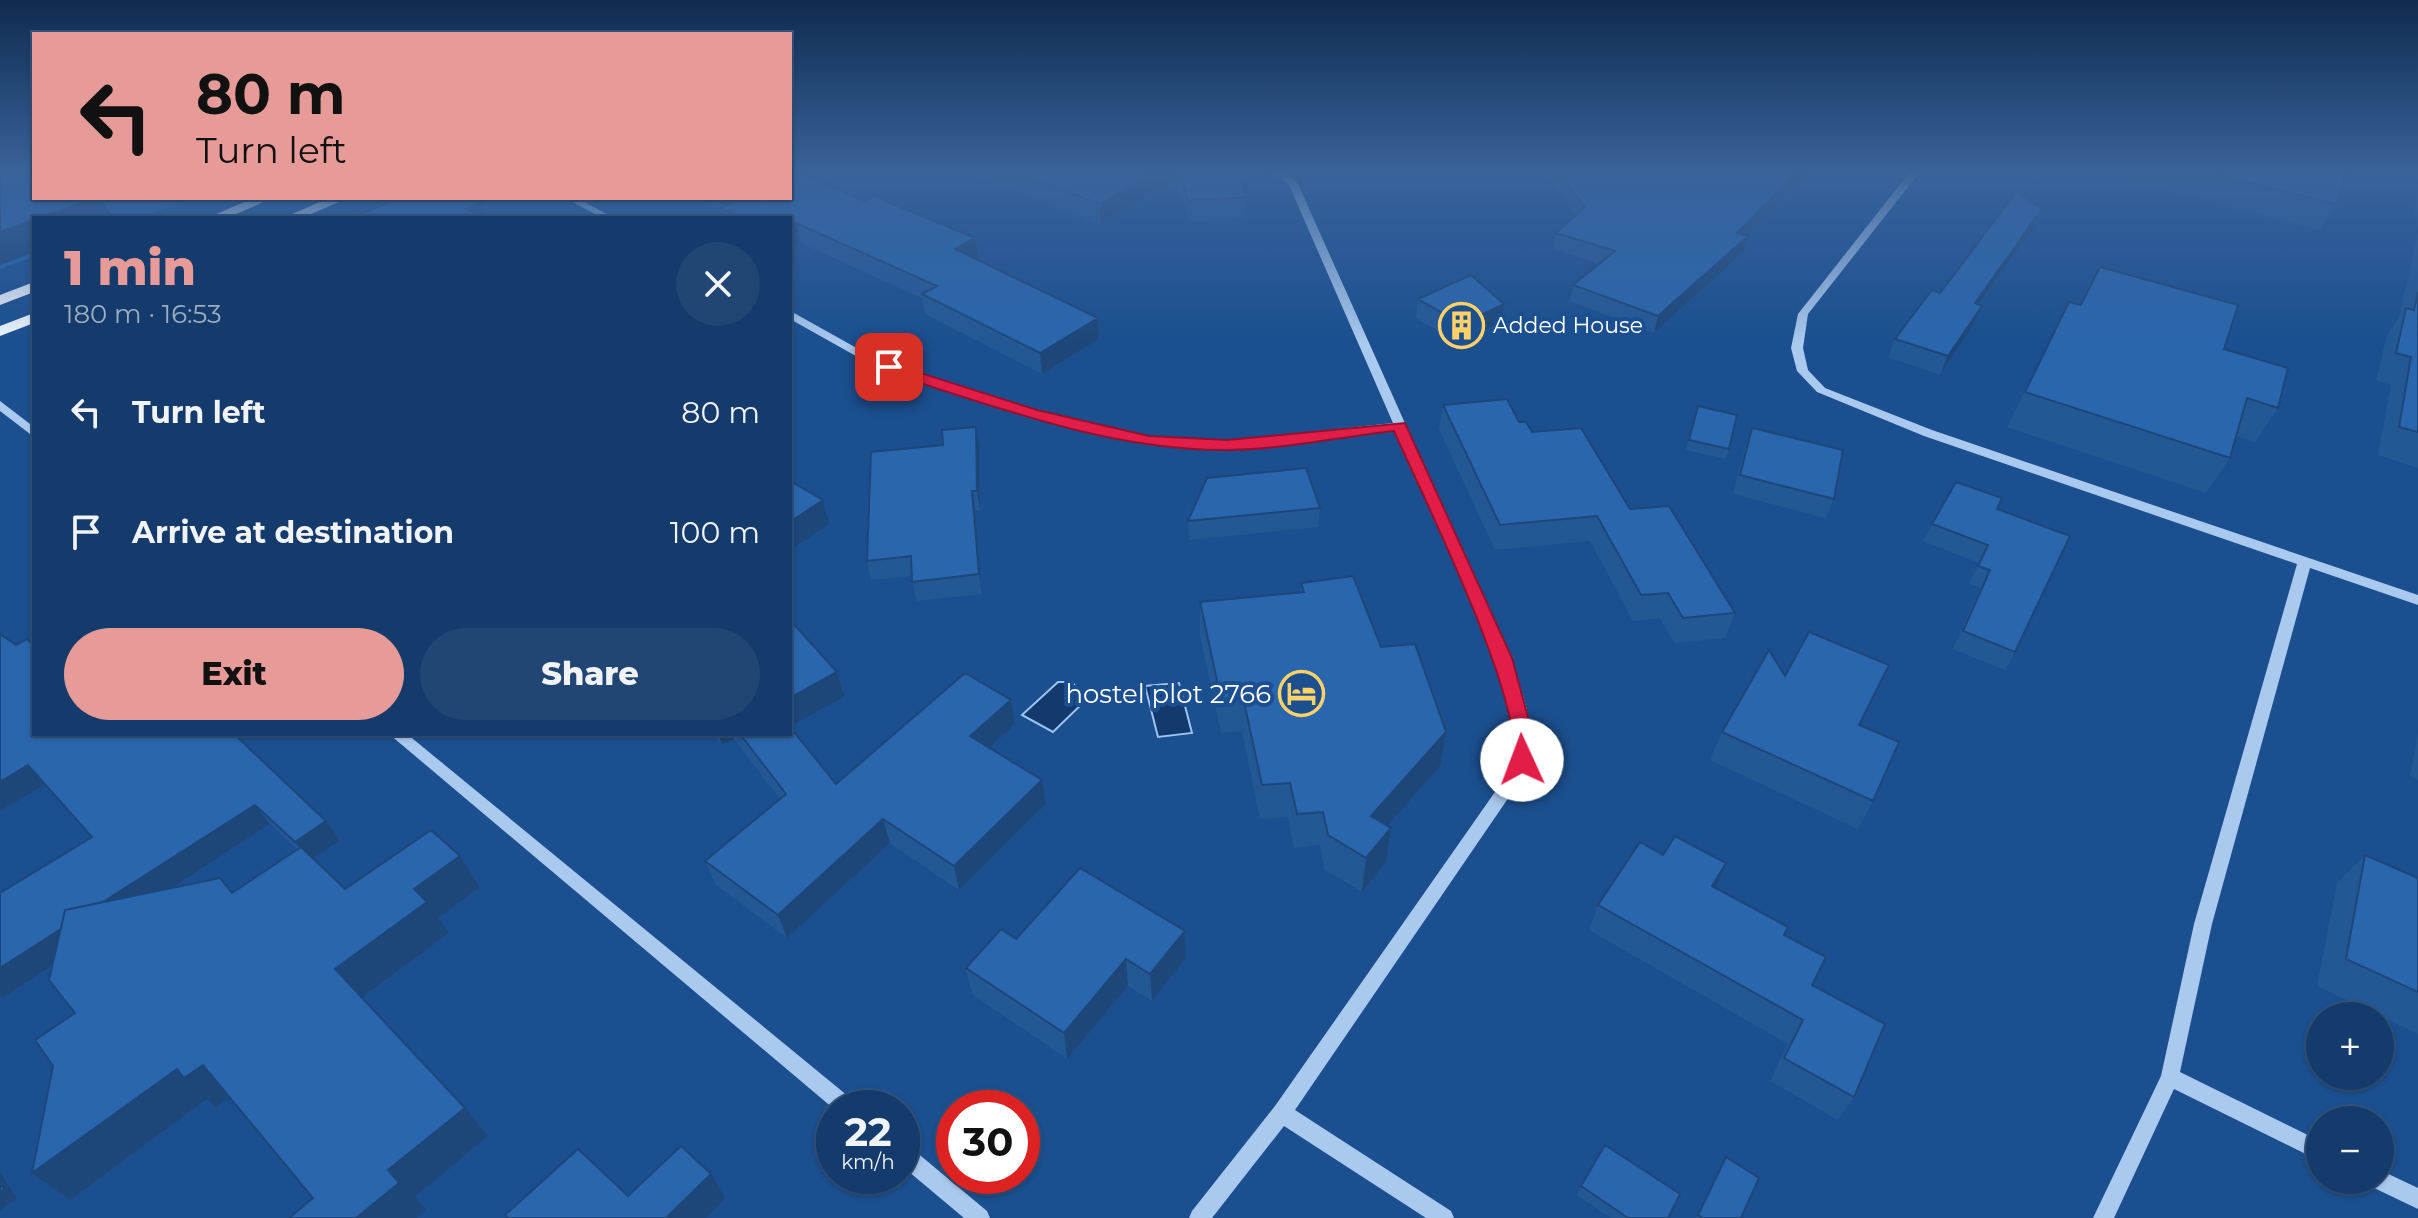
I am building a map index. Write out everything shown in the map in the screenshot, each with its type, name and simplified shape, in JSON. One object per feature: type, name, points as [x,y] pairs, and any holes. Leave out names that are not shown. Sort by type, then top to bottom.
[{"type":"main road","points":[[0,300],[32,288]]},
{"type":"main road","points":[[0,331],[32,319]]},
{"type":"street","points":[[1199,1218],[1282,1113],[1516,774],[1526,747],[1503,658],[1313,230]]},
{"type":"street","points":[[1869,230],[1803,314],[1797,348],[1803,371],[1821,390],[1928,433],[2418,600]]},
{"type":"street","points":[[792,316],[867,358],[910,376],[1032,414],[1149,441],[1227,445],[1399,426]]},
{"type":"street","points":[[0,405],[32,431]]},
{"type":"street","points":[[2103,1218],[2170,1077],[2203,924],[2305,560]]},
{"type":"street","points":[[399,736],[825,1090]]},
{"type":"street","points":[[2170,1077],[2306,1144]]},
{"type":"street","points":[[1282,1113],[1444,1218]]},
{"type":"street","points":[[920,1168],[980,1218]]},
{"type":"street","points":[[2394,1187],[2418,1199]]},
{"type":"shaded area","points":[[0,230],[32,230],[32,258],[0,269]]},
{"type":"shaded area","points":[[1058,682],[1072,682],[1086,700],[1053,732],[1022,715]]},
{"type":"shaded area","points":[[1179,683],[1192,733],[1158,737],[1145,686]]},
{"type":"building","points":[[811,230],[955,230],[975,238],[955,249],[1098,318],[1040,353],[922,294],[937,286]]},
{"type":"building","points":[[1560,230],[1740,230],[1737,233],[1748,236],[1658,316],[1573,285],[1615,251],[1556,233]]},
{"type":"building","points":[[1988,230],[2027,230],[1975,303],[1982,306],[1948,356],[1895,339],[1932,290],[1940,293]]},
{"type":"building","points":[[2100,267],[2238,305],[2224,349],[2288,368],[2278,408],[2247,398],[2230,458],[2025,392],[2069,302],[2081,305]]},
{"type":"building","points":[[1471,275],[1504,304],[1462,324],[1418,299]]},
{"type":"building","points":[[2418,292],[2418,432],[2399,427],[2411,357],[2396,353],[2406,308],[2414,310]]},
{"type":"building","points":[[1507,399],[1519,422],[1526,422],[1532,432],[1581,428],[1630,509],[1669,506],[1735,613],[1683,618],[1668,593],[1641,595],[1597,516],[1500,525],[1443,405]]},
{"type":"building","points":[[1698,406],[1737,415],[1729,449],[1689,440]]},
{"type":"building","points":[[976,427],[977,491],[972,491],[979,574],[912,582],[911,556],[867,561],[871,452],[943,445],[942,430]]},
{"type":"building","points":[[1752,428],[1843,450],[1834,499],[1740,475]]},
{"type":"building","points":[[1306,468],[1320,508],[1188,521],[1207,478]]},
{"type":"building","points":[[792,482],[823,500],[792,521]]},
{"type":"building","points":[[1956,482],[2002,498],[1997,509],[2070,536],[2015,652],[1963,631],[1990,570],[1978,566],[1988,545],[1932,524]]},
{"type":"building","points":[[1353,576],[1381,647],[1415,644],[1446,732],[1371,816],[1391,828],[1366,858],[1328,835],[1323,812],[1297,814],[1290,783],[1262,785],[1243,697],[1221,699],[1200,602],[1304,592],[1301,583]]},
{"type":"building","points":[[792,622],[837,672],[792,697]]},
{"type":"building","points":[[1809,632],[1889,665],[1859,725],[1899,742],[1873,801],[1722,732],[1769,650],[1785,676]]},
{"type":"building","points":[[0,634],[16,645],[27,639],[32,644],[32,736],[236,736],[326,821],[295,842],[255,805],[103,902],[65,910],[61,929],[0,968],[0,893],[92,837],[28,765],[0,782]]},
{"type":"building","points":[[965,673],[1011,700],[970,736],[1042,780],[954,866],[883,819],[778,915],[705,861],[786,794],[742,736],[792,736],[792,729],[836,784]]},
{"type":"building","points":[[431,830],[460,856],[414,889],[427,902],[335,969],[465,1108],[388,1170],[399,1183],[356,1218],[289,1218],[313,1198],[203,1065],[184,1078],[177,1069],[32,1173],[53,1066],[35,1040],[75,1013],[49,980],[65,910],[220,878],[232,893],[301,847],[345,889]]},
{"type":"building","points":[[1675,836],[1726,863],[1712,886],[1788,927],[1784,935],[1826,957],[1812,985],[1885,1024],[1854,1097],[1784,1058],[1803,1020],[1598,905],[1640,842],[1663,855]]},
{"type":"building","points":[[2365,855],[2418,878],[2418,992],[2346,959]]},
{"type":"building","points":[[1080,868],[1185,931],[1150,974],[1126,959],[1064,1033],[966,968],[1001,929],[1016,939]]},
{"type":"building","points":[[1605,1145],[1680,1194],[1668,1218],[1628,1218],[1581,1186]]},
{"type":"building","points":[[681,1146],[711,1174],[666,1218],[508,1218],[505,1215],[578,1149],[628,1196]]},
{"type":"building","points":[[1726,1157],[1759,1178],[1741,1218],[1703,1218],[1698,1215]]},
{"type":"place","name":"Added House","points":[[1462,325]]},
{"type":"place","name":"hostel plot 2766","points":[[1302,694]]},
{"type":"route","points":[[889,367],[1032,414],[1149,441],[1227,445],[1399,426],[1503,658],[1521,720],[1526,747],[1522,760]]}]
